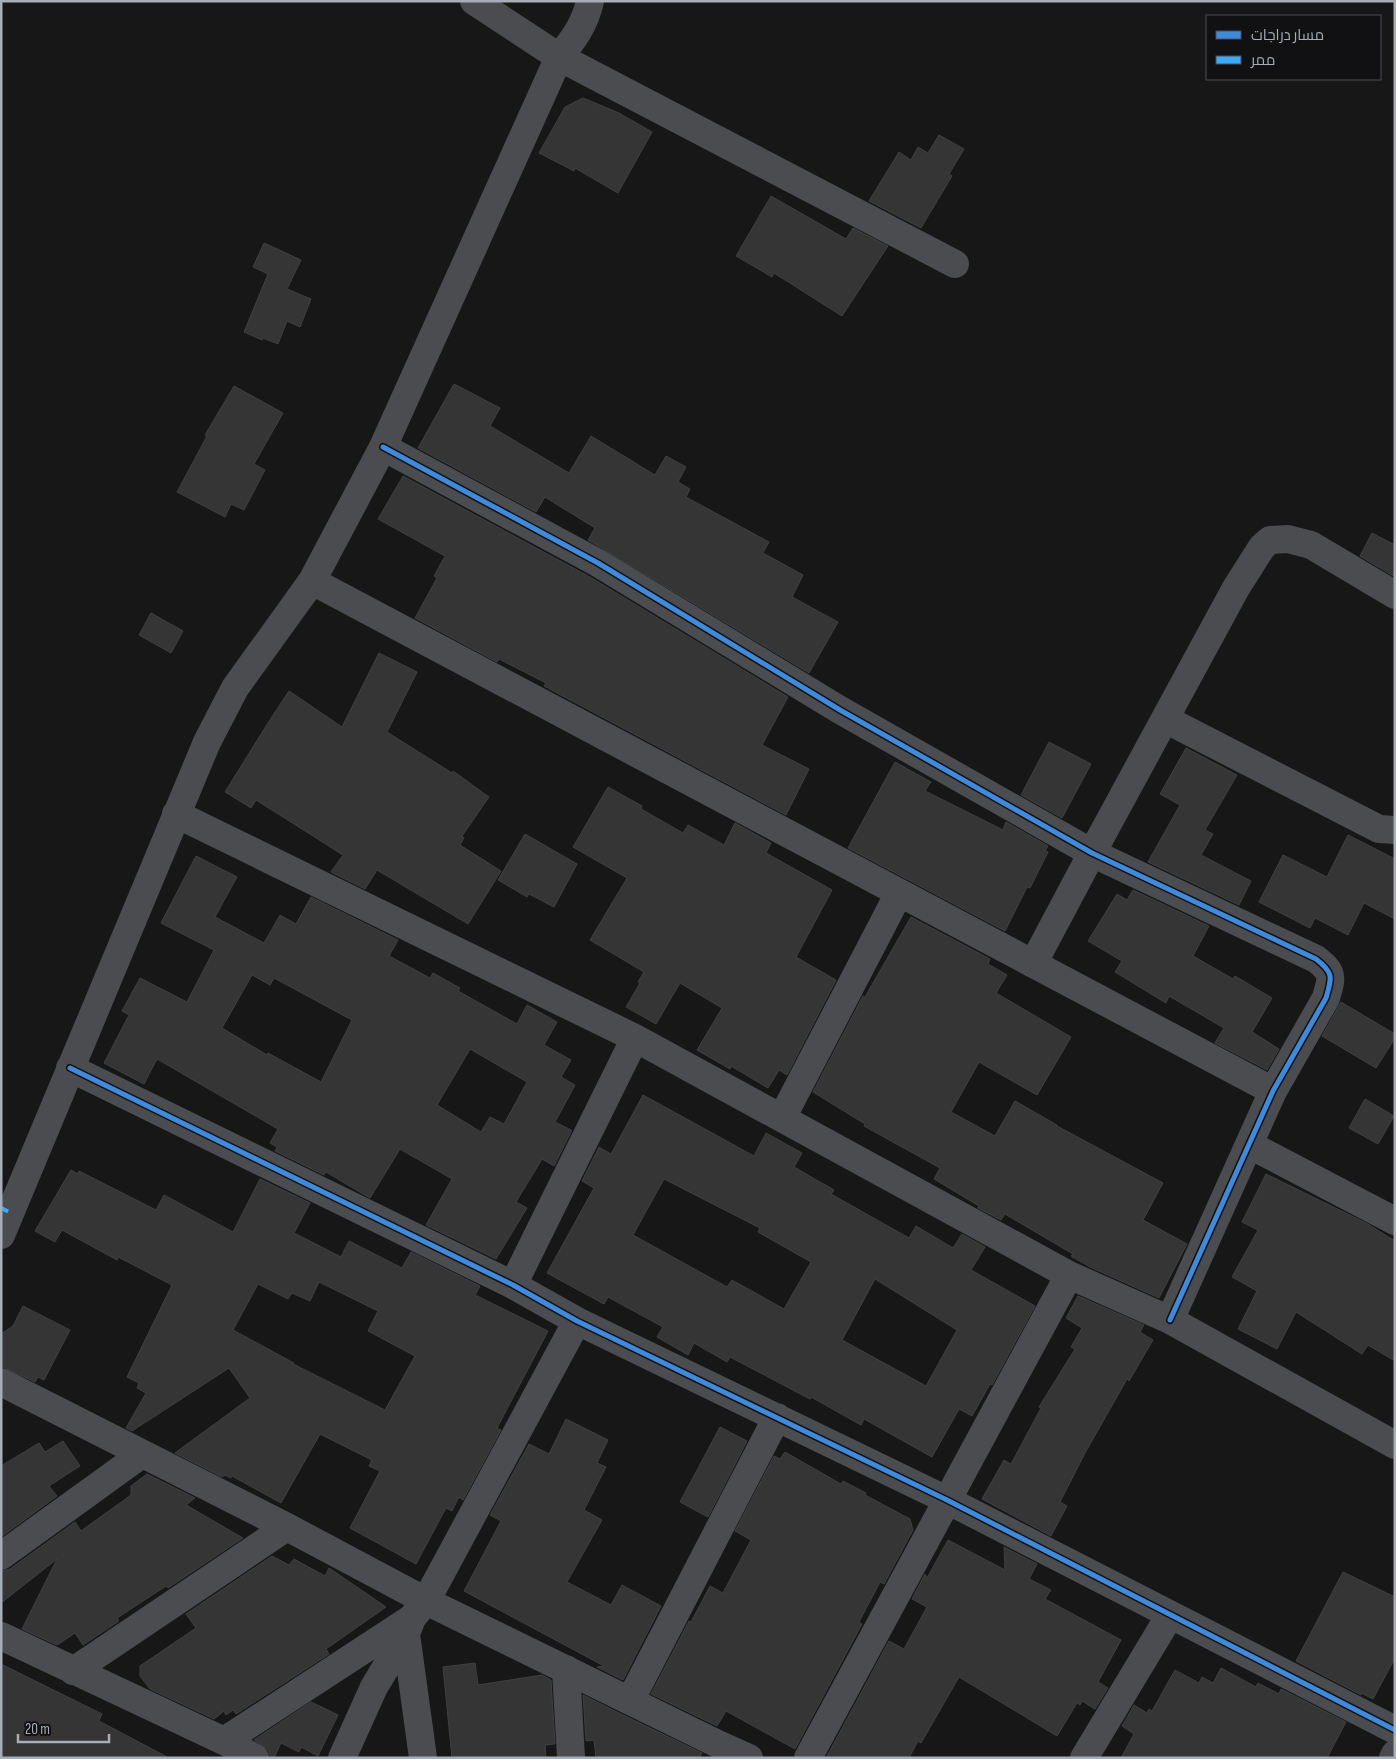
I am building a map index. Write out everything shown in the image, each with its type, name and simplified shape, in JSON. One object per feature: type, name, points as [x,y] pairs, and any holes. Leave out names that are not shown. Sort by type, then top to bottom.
[{"type":"street","points":[[474,1],[559,57],[955,264]]},
{"type":"street","points":[[1,1235],[207,742],[235,688],[312,581],[383,447],[559,57],[578,34],[587,15],[590,1]]},
{"type":"street","points":[[383,447],[598,563],[840,710],[1092,852],[1316,959],[1327,967],[1330,972],[1331,981],[1326,998],[1273,1092],[1170,1320]]},
{"type":"street","points":[[1033,964],[1092,852],[1249,566],[1262,547],[1270,540],[1288,539],[1310,545],[1395,594]]},
{"type":"street","points":[[312,581],[1273,1092]]},
{"type":"street","points":[[1165,719],[1379,829],[1395,830]]},
{"type":"street","points":[[176,814],[635,1038],[1069,1275],[1170,1320],[1395,1445]]},
{"type":"street","points":[[782,1118],[899,893]]},
{"type":"street","points":[[513,1285],[635,1038]]},
{"type":"street","points":[[70,1068],[513,1285],[576,1321],[947,1500],[1395,1730]]},
{"type":"street","points":[[1250,1145],[1395,1221]]},
{"type":"street","points":[[808,1758],[1069,1275]]},
{"type":"street","points":[[342,1758],[374,1688],[415,1618],[576,1321]]},
{"type":"street","points":[[1,1382],[287,1526],[415,1618],[566,1669],[630,1701],[720,1752],[749,1758]]},
{"type":"street","points":[[630,1701],[777,1417]]},
{"type":"street","points":[[1,1556],[142,1454]]},
{"type":"street","points":[[73,1671],[287,1526]]},
{"type":"street","points":[[1084,1758],[1170,1615]]},
{"type":"street","points":[[224,1741],[415,1618]]},
{"type":"street","points":[[415,1618],[423,1758]]},
{"type":"street","points":[[1,1636],[224,1741],[255,1758]]},
{"type":"street","points":[[566,1669],[571,1758]]},
{"type":"street","points":[[1393,1758],[1395,1754]]},
{"type":"building","points":[[583,98],[619,113],[652,132],[618,193],[575,168],[574,171],[539,153],[565,107]]},
{"type":"building","points":[[939,135],[964,149],[949,174],[952,176],[921,228],[869,201],[899,152],[911,160],[918,147],[928,153]]},
{"type":"building","points":[[771,196],[846,239],[853,228],[888,246],[842,316],[774,273],[772,277],[736,256]]},
{"type":"building","points":[[264,243],[301,260],[287,289],[311,299],[300,327],[287,321],[278,344],[263,338],[262,340],[244,332],[268,274],[253,267]]},
{"type":"building","points":[[454,384],[500,408],[490,426],[569,473],[591,436],[655,475],[666,456],[686,467],[678,482],[690,489],[686,497],[769,542],[763,553],[803,575],[792,597],[838,622],[809,673],[588,540],[595,528],[545,497],[536,512],[418,448]]},
{"type":"building","points":[[234,386],[283,413],[254,464],[265,470],[244,510],[231,504],[225,517],[177,492],[207,436],[205,435]]},
{"type":"building","points":[[403,476],[590,577],[788,697],[762,745],[809,769],[786,815],[544,686],[546,683],[499,659],[497,662],[415,618],[437,578],[434,576],[445,556],[378,519]]},
{"type":"building","points":[[1372,533],[1395,545],[1395,577],[1360,556]]},
{"type":"building","points":[[151,613],[183,631],[171,653],[139,635]]},
{"type":"building","points":[[379,653],[417,672],[387,732],[452,773],[453,771],[489,797],[462,836],[464,838],[460,845],[501,871],[468,924],[377,870],[365,889],[331,872],[343,855],[256,800],[251,808],[225,792],[289,691],[342,727]]},
{"type":"building","points":[[1049,742],[1091,764],[1062,818],[1021,795]]},
{"type":"building","points":[[1186,748],[1237,775],[1205,830],[1213,834],[1201,855],[1251,881],[1239,905],[1148,862],[1180,805],[1160,794]]},
{"type":"building","points":[[895,762],[931,782],[925,791],[1003,830],[1006,822],[1048,846],[1045,851],[1048,852],[1030,888],[1027,887],[1005,931],[848,848]]},
{"type":"building","points":[[608,787],[642,806],[641,809],[683,833],[688,825],[724,845],[735,823],[771,843],[766,853],[832,890],[796,957],[836,980],[787,1075],[779,1070],[768,1088],[731,1066],[730,1069],[697,1050],[722,1008],[680,983],[656,1024],[626,1007],[644,972],[590,940],[627,878],[573,847]]},
{"type":"building","points":[[525,834],[577,864],[554,907],[529,894],[527,897],[498,880]]},
{"type":"building","points":[[1348,835],[1395,859],[1395,919],[1364,903],[1348,935],[1315,918],[1310,928],[1259,902],[1283,855],[1327,877]]},
{"type":"building","points":[[196,856],[237,877],[215,917],[264,943],[280,915],[296,924],[311,897],[398,940],[389,956],[430,978],[433,973],[460,988],[458,991],[517,1024],[527,1005],[557,1022],[544,1045],[571,1060],[561,1077],[575,1085],[555,1122],[571,1130],[571,1132],[554,1166],[542,1159],[516,1202],[527,1208],[496,1259],[426,1225],[452,1179],[400,1149],[370,1198],[326,1172],[324,1175],[275,1151],[277,1147],[270,1143],[278,1129],[157,1059],[144,1084],[104,1063],[129,1015],[122,1011],[140,978],[187,1002],[214,950],[161,923]],"holes":[[[252,975],[270,985],[274,978],[352,1020],[321,1082],[268,1053],[267,1055],[222,1028]],[[470,1049],[527,1082],[504,1124],[490,1117],[481,1132],[437,1105]]]},
{"type":"building","points":[[1133,890],[1209,926],[1193,956],[1233,979],[1235,976],[1272,998],[1252,1032],[1279,1049],[1267,1070],[1215,1043],[1224,1028],[1169,996],[1166,1003],[1115,972],[1122,961],[1088,941],[1117,894],[1127,900]]},
{"type":"building","points":[[911,917],[990,959],[988,964],[1007,975],[996,993],[1071,1037],[1037,1095],[979,1062],[951,1112],[995,1136],[1015,1101],[1057,1126],[1163,1183],[1143,1220],[1187,1244],[1159,1298],[1090,1267],[1071,1256],[1073,1254],[1005,1214],[1001,1220],[978,1208],[979,1206],[934,1179],[940,1168],[864,1126],[865,1124],[813,1092],[863,996],[865,997]]},
{"type":"building","points":[[1341,1002],[1395,1034],[1395,1038],[1376,1068],[1322,1036]]},
{"type":"building","points":[[643,1095],[754,1156],[766,1133],[802,1153],[794,1167],[834,1190],[831,1194],[909,1238],[916,1226],[953,1248],[962,1234],[985,1247],[971,1270],[1035,1306],[992,1385],[990,1384],[972,1416],[959,1409],[932,1457],[864,1419],[861,1425],[811,1397],[810,1399],[730,1357],[727,1362],[694,1343],[688,1355],[657,1337],[663,1327],[608,1297],[604,1304],[547,1273],[594,1188],[582,1181],[599,1147],[611,1154]],"holes":[[[664,1179],[760,1228],[758,1232],[811,1262],[784,1309],[732,1280],[727,1287],[633,1235]],[[875,1279],[957,1330],[926,1386],[842,1340]]]},
{"type":"building","points":[[1365,1099],[1394,1116],[1378,1144],[1349,1128]]},
{"type":"building","points":[[71,1170],[78,1174],[79,1171],[156,1210],[164,1195],[233,1232],[260,1179],[310,1203],[294,1233],[341,1257],[349,1241],[402,1268],[411,1252],[480,1286],[475,1295],[548,1331],[497,1428],[501,1430],[463,1500],[459,1497],[452,1511],[446,1508],[416,1564],[350,1528],[380,1471],[369,1466],[372,1460],[320,1434],[281,1503],[232,1476],[231,1478],[225,1475],[222,1477],[175,1453],[250,1398],[229,1368],[132,1431],[126,1428],[146,1393],[137,1388],[139,1383],[127,1377],[172,1285],[118,1257],[117,1260],[62,1230],[55,1242],[35,1231]],"holes":[[[319,1282],[378,1311],[368,1331],[415,1356],[385,1410],[293,1364],[233,1330],[258,1284],[288,1299],[292,1293],[310,1301]]]},
{"type":"building","points":[[1266,1174],[1366,1223],[1395,1241],[1395,1361],[1368,1345],[1362,1354],[1296,1312],[1277,1349],[1238,1329],[1257,1291],[1232,1277],[1258,1230],[1242,1222]]},
{"type":"building","points":[[1078,1296],[1144,1325],[1140,1332],[1153,1340],[1129,1381],[1127,1379],[1085,1453],[1060,1502],[1067,1506],[1051,1536],[982,1499],[1004,1460],[1011,1464],[1041,1408],[1039,1407],[1075,1349],[1071,1347],[1082,1328],[1066,1318]]},
{"type":"building","points":[[23,1306],[70,1330],[44,1380],[38,1377],[35,1382],[1,1366],[1,1334],[13,1326]]},
{"type":"building","points":[[566,1419],[608,1440],[597,1463],[606,1467],[584,1510],[602,1520],[567,1582],[611,1605],[622,1585],[661,1606],[623,1680],[597,1667],[604,1666],[464,1591],[501,1521],[490,1515],[529,1444],[549,1454]]},
{"type":"building","points":[[720,1427],[747,1441],[708,1517],[680,1502]]},
{"type":"building","points":[[63,1441],[80,1466],[49,1486],[57,1496],[1,1537],[1,1466],[39,1443],[45,1452]]},
{"type":"building","points":[[785,1452],[841,1484],[843,1481],[866,1493],[865,1495],[910,1519],[913,1530],[884,1584],[880,1582],[859,1622],[862,1624],[795,1749],[726,1711],[717,1726],[651,1694],[689,1621],[691,1622],[710,1586],[723,1593],[751,1540],[735,1531],[774,1456],[780,1459]]},
{"type":"building","points":[[147,1474],[195,1498],[186,1505],[243,1538],[168,1588],[166,1586],[117,1618],[119,1621],[83,1645],[75,1633],[57,1645],[22,1629],[57,1559],[1,1603],[1,1571],[10,1569],[75,1522],[81,1531],[131,1495],[131,1486]]},
{"type":"building","points":[[948,1540],[1005,1570],[1004,1547],[1037,1564],[1029,1579],[1051,1590],[1045,1599],[1121,1640],[1098,1682],[1108,1688],[1095,1709],[1082,1701],[1080,1705],[1077,1703],[1057,1736],[959,1677],[921,1743],[918,1741],[909,1758],[826,1758],[889,1641],[904,1649],[927,1607],[912,1599],[925,1574],[927,1578]]},
{"type":"building","points":[[272,1556],[289,1565],[294,1559],[325,1576],[329,1568],[386,1607],[326,1649],[329,1654],[236,1714],[233,1710],[226,1715],[224,1711],[214,1719],[150,1689],[140,1676],[140,1666],[196,1628],[186,1614]]},
{"type":"building","points":[[1343,1572],[1395,1597],[1395,1658],[1373,1699],[1361,1693],[1361,1695],[1296,1661]]},
{"type":"building","points":[[475,1663],[478,1685],[542,1675],[551,1680],[555,1744],[545,1745],[546,1758],[452,1758],[443,1667]]},
{"type":"building","points":[[1,1664],[102,1714],[99,1721],[169,1758],[1,1758]]},
{"type":"building","points":[[1221,1668],[1256,1687],[1258,1683],[1279,1694],[1281,1689],[1346,1722],[1327,1758],[1121,1758],[1134,1734],[1122,1726],[1134,1705],[1147,1713],[1149,1709],[1152,1711],[1175,1670],[1199,1683],[1202,1677],[1213,1683]]},
{"type":"building","points":[[583,1695],[702,1753],[699,1758],[596,1758],[594,1740],[586,1741]]},
{"type":"building","points":[[311,1702],[338,1715],[318,1756],[301,1747],[299,1752],[281,1743],[274,1758],[271,1758],[268,1750],[254,1740]]},
{"type":"marked path","points":[[1,1208],[11,1213]]},
{"type":"cycle path","points":[[383,447],[598,563],[840,710],[1092,853],[1316,959],[1326,968],[1330,976],[1330,985],[1326,998],[1273,1091],[1170,1320]]},
{"type":"cycle path","points":[[70,1068],[513,1285],[577,1321],[947,1500],[1395,1730]]}]
